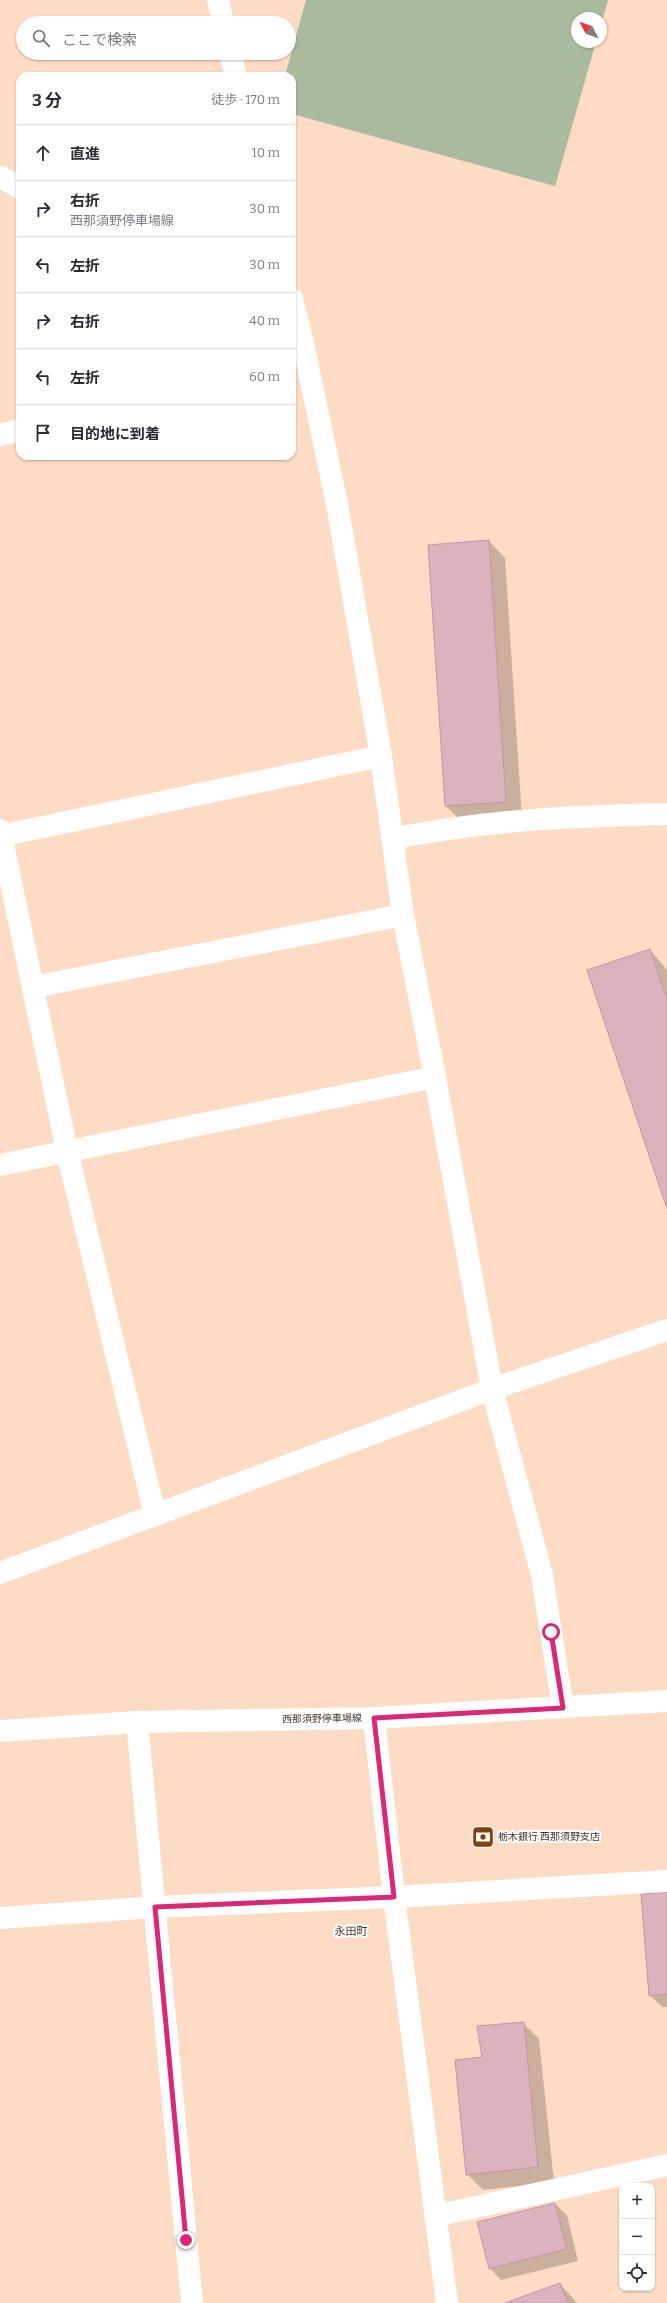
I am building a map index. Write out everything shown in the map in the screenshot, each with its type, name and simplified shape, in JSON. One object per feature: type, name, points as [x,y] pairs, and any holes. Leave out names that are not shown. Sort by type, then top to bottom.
[{"type":"street","points":[[218,0],[221,16]]},
{"type":"street","points":[[232,60],[235,72]]},
{"type":"street","points":[[0,177],[16,186]]},
{"type":"street","points":[[296,343],[337,504],[381,756],[403,915],[435,1077],[492,1389],[542,1574],[563,1708]]},
{"type":"street","points":[[0,435],[16,431]]},
{"type":"street","points":[[155,1515],[67,1151],[0,834],[381,756]]},
{"type":"street","points":[[392,839],[439,829],[524,819],[667,814]]},
{"type":"street","points":[[33,987],[403,915]]},
{"type":"street","points":[[0,1165],[435,1077]]},
{"type":"street","points":[[0,1573],[492,1389],[667,1330]]},
{"type":"street","name":"西那須野停車場線","points":[[0,1731],[137,1722],[374,1718],[667,1701]]},
{"type":"street","points":[[374,1718],[394,1897],[447,2303]]},
{"type":"street","points":[[137,1722],[192,2303]]},
{"type":"street","points":[[0,1918],[155,1907],[394,1897],[667,1881]]},
{"type":"street","points":[[435,2216],[667,2165]]},
{"type":"green space","points":[[306,0],[608,0],[605,12],[571,12],[571,48],[594,48],[555,186],[296,115],[296,72],[286,72],[289,60],[296,60],[296,36]]},
{"type":"building","points":[[489,540],[506,802],[445,806],[428,545]]},
{"type":"building","points":[[650,949],[667,1000],[667,1209],[587,970]]},
{"type":"building","points":[[667,1892],[667,1994],[649,1996],[641,1894]]},
{"type":"building","points":[[524,2022],[538,2167],[466,2175],[455,2060],[482,2057],[477,2026]]},
{"type":"building","points":[[555,2203],[567,2249],[489,2269],[477,2222]]},
{"type":"building","points":[[560,2283],[568,2303],[505,2303]]},
{"type":"place","name":"栃木銀行 西那須野支店","points":[[483,1837]]},
{"type":"district","name":"永田町","points":[[351,1931]]},
{"type":"route","points":[[186,2240],[155,1907],[394,1897],[374,1718],[563,1708],[551,1632]]}]
